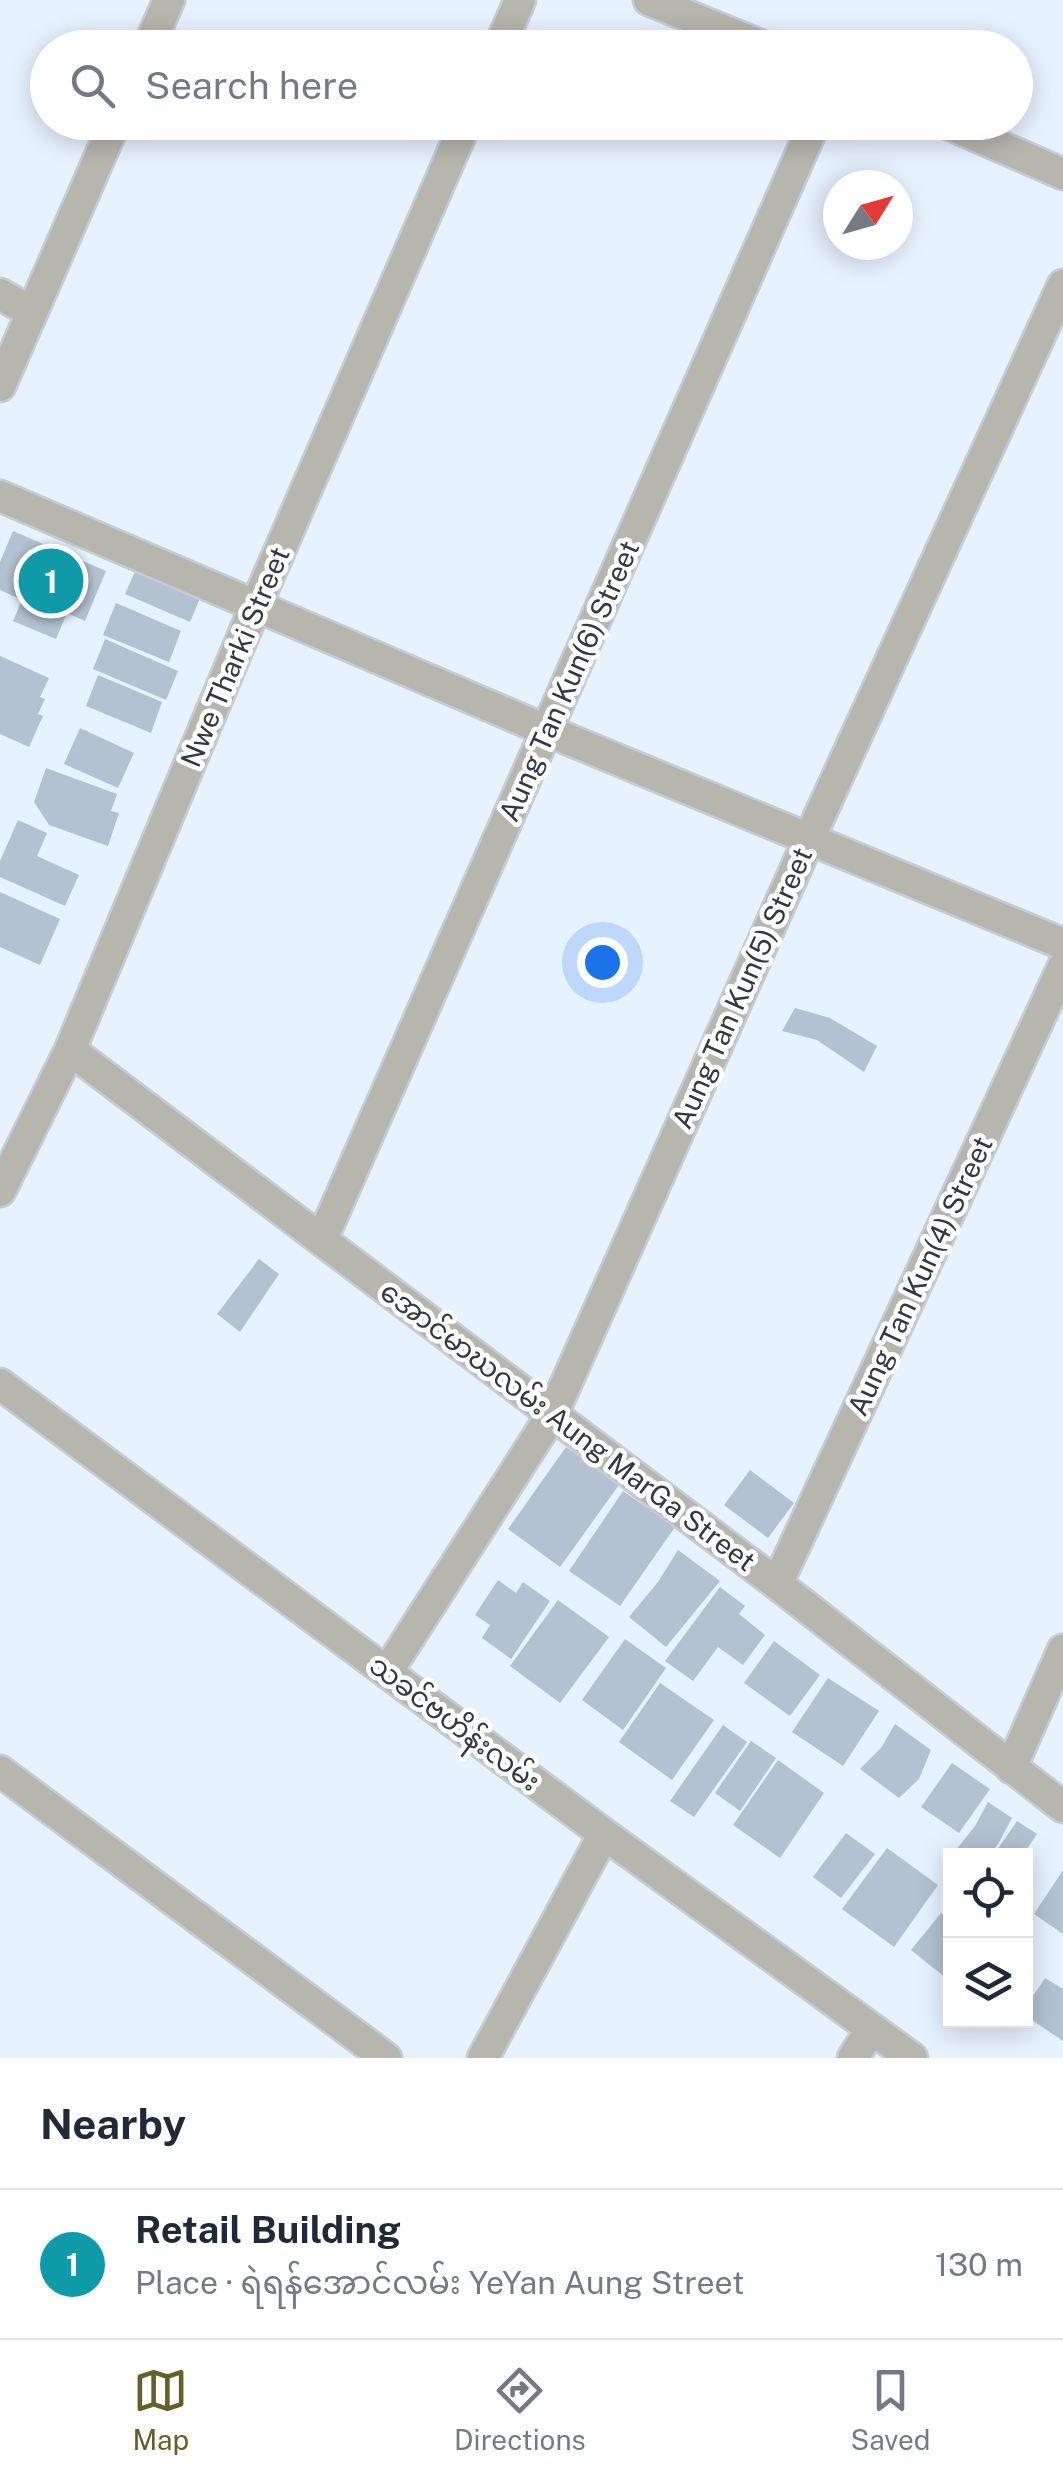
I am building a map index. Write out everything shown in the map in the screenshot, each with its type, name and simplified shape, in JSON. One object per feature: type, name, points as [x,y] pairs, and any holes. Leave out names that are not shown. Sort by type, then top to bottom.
[{"type":"street","points":[[156,30],[169,0]]},
{"type":"street","points":[[507,30],[520,0]]},
{"type":"street","points":[[649,0],[723,30]]},
{"type":"street","points":[[0,386],[107,140]]},
{"type":"street","name":"Nwe Tharki Street","points":[[0,1191],[70,1050],[256,605],[458,140]]},
{"type":"street","name":"Aung Tan Kun(6) Street","points":[[322,1238],[807,140]]},
{"type":"street","points":[[985,140],[1063,174]]},
{"type":"street","name":"Aung Tan Kun(5) Street","points":[[387,1672],[552,1414],[1063,285]]},
{"type":"street","points":[[0,294],[31,312]]},
{"type":"street","points":[[0,496],[1063,944]]},
{"type":"street","name":"Aung Tan Kun(4) Street","points":[[777,1584],[1063,967]]},
{"type":"street","name":"အောင်မာဃလမ်း Aung MarGa Street","points":[[70,1050],[777,1584],[1063,1807]]},
{"type":"street","name":"သခင်ဗဟိန်းလမ်း","points":[[0,1384],[912,2058]]},
{"type":"street","points":[[1010,1768],[1063,1650]]},
{"type":"street","points":[[0,1771],[386,2058]]},
{"type":"street","points":[[483,2058],[604,1834]]},
{"type":"street","points":[[853,2058],[871,2030]]},
{"type":"building","points":[[13,531],[106,571],[85,621],[67,613],[56,639],[13,621],[22,600],[0,590],[0,562]]},
{"type":"building","points":[[137,567],[201,596],[190,622],[125,594]]},
{"type":"building","points":[[116,603],[181,631],[169,662],[103,635]]},
{"type":"building","points":[[105,639],[178,671],[166,700],[93,669]]},
{"type":"building","points":[[0,656],[49,678],[40,697],[45,699],[38,714],[43,716],[29,747],[0,734]]},
{"type":"building","points":[[98,675],[162,702],[151,733],[86,706]]},
{"type":"building","points":[[80,728],[134,753],[118,788],[64,764]]},
{"type":"building","points":[[46,768],[117,794],[111,811],[119,813],[108,846],[49,825],[34,802]]},
{"type":"building","points":[[18,820],[47,833],[37,856],[79,875],[65,906],[0,877],[0,861]]},
{"type":"building","points":[[0,892],[60,919],[40,965],[0,947]]},
{"type":"building","points":[[795,1008],[830,1018],[877,1046],[864,1072],[817,1040],[782,1031]]},
{"type":"building","points":[[259,1259],[279,1274],[240,1332],[217,1314]]},
{"type":"building","points":[[566,1447],[619,1485],[560,1567],[508,1529]]},
{"type":"building","points":[[750,1470],[794,1503],[768,1538],[724,1505]]},
{"type":"building","points":[[623,1491],[675,1527],[620,1606],[569,1571]]},
{"type":"building","points":[[678,1550],[720,1581],[666,1647],[629,1617]]},
{"type":"building","points":[[498,1580],[516,1593],[523,1582],[550,1601],[511,1659],[482,1638],[490,1625],[475,1615]]},
{"type":"building","points":[[720,1587],[745,1606],[739,1614],[765,1635],[743,1665],[718,1647],[693,1681],[665,1661]]},
{"type":"building","points":[[558,1600],[609,1637],[560,1703],[510,1666]]},
{"type":"building","points":[[625,1639],[666,1668],[623,1730],[582,1700]]},
{"type":"building","points":[[774,1641],[820,1675],[790,1716],[744,1683]]},
{"type":"building","points":[[828,1678],[879,1711],[843,1766],[792,1732]]},
{"type":"building","points":[[660,1683],[714,1720],[672,1780],[619,1742]]},
{"type":"building","points":[[895,1724],[931,1750],[919,1779],[899,1798],[860,1769],[881,1748]]},
{"type":"building","points":[[723,1725],[747,1742],[694,1817],[670,1801]]},
{"type":"building","points":[[751,1741],[776,1758],[740,1811],[715,1793]]},
{"type":"building","points":[[778,1760],[824,1793],[780,1858],[733,1825]]},
{"type":"building","points":[[952,1763],[990,1789],[959,1833],[921,1807]]},
{"type":"building","points":[[988,1802],[1012,1818],[995,1848],[957,1848]]},
{"type":"building","points":[[1017,1821],[1037,1834],[1027,1848],[998,1848]]},
{"type":"building","points":[[846,1833],[875,1854],[841,1898],[813,1877]]},
{"type":"building","points":[[887,1848],[938,1885],[894,1947],[842,1909]]},
{"type":"building","points":[[1063,1870],[1063,1934],[1034,1914]]},
{"type":"building","points":[[941,1913],[943,1976],[911,1950]]},
{"type":"building","points":[[1045,1978],[1063,1989],[1063,2041],[1033,2021],[1033,1996]]},
{"type":"place","name":"Retail Building","points":[[51,581]]}]
